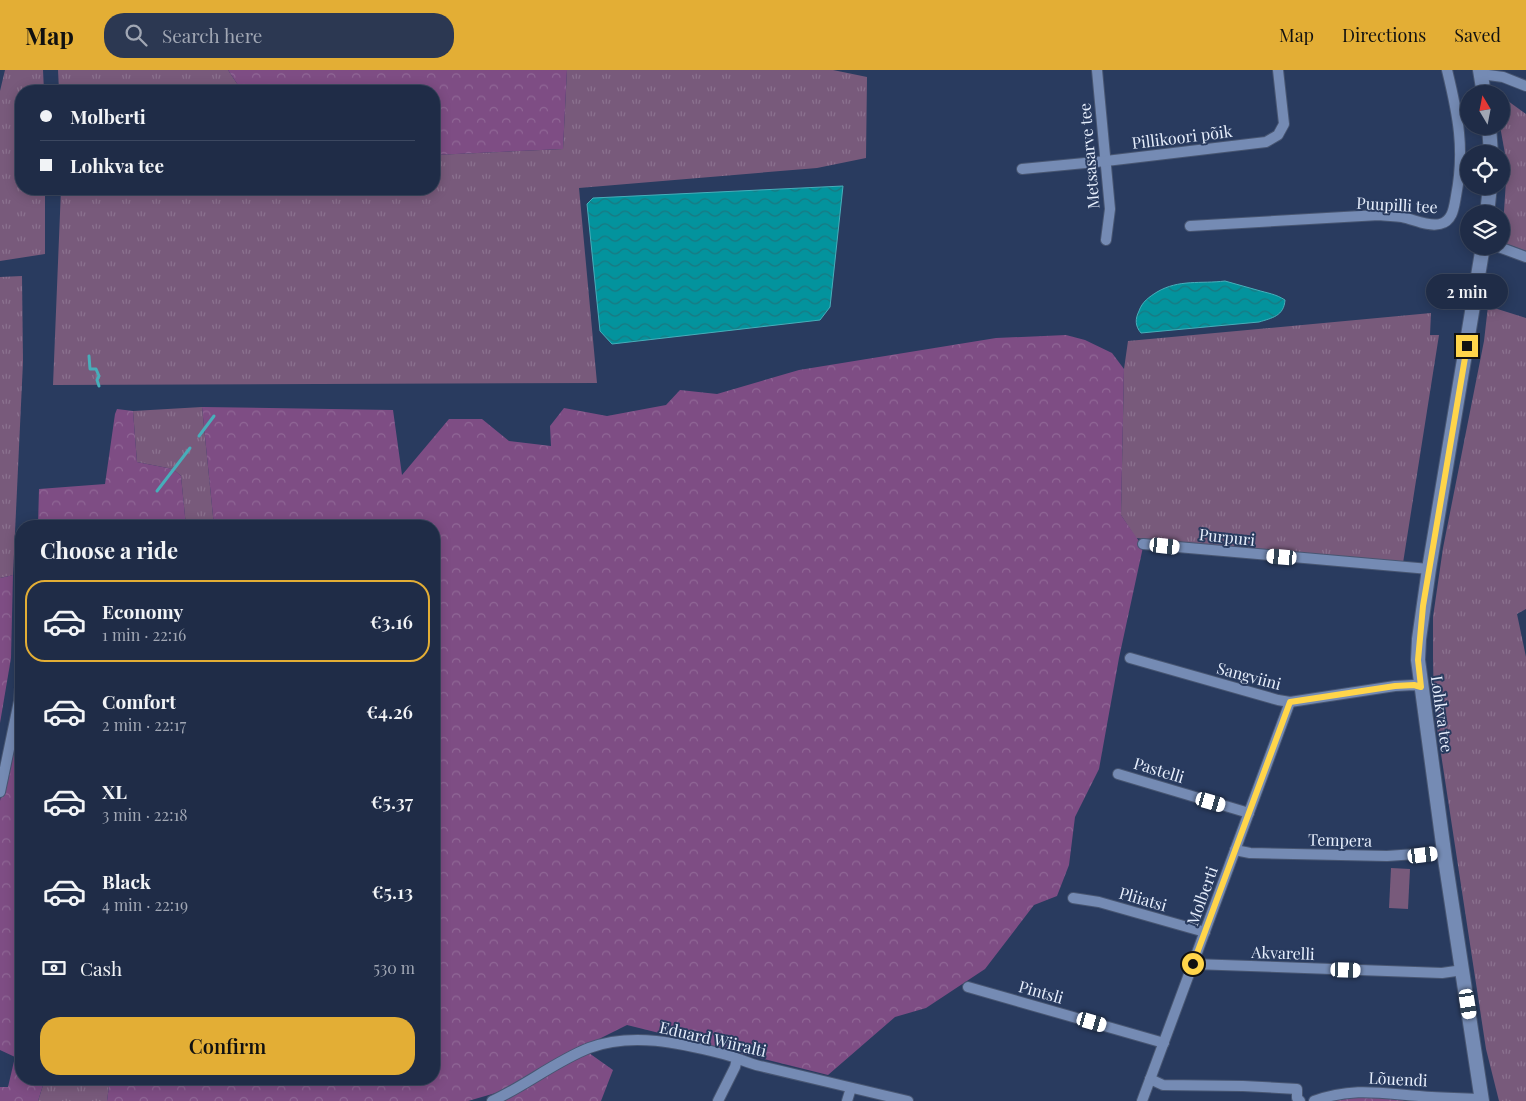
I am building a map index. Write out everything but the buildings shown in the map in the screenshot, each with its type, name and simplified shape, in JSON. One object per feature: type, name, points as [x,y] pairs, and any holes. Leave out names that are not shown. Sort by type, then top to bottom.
[{"type":"street","name":"Metsasarve tee","points":[[1097,70],[1110,209],[1106,240]]},
{"type":"street","name":"Pillikoori põik","points":[[1022,168],[1106,161],[1266,142],[1278,135],[1284,124],[1278,70]]},
{"type":"street","name":"Puupilli tee","points":[[1190,226],[1379,215],[1402,217],[1434,224],[1441,224],[1448,220],[1454,207],[1460,176],[1461,155],[1457,115],[1447,70]]},
{"type":"street","points":[[1482,85],[1480,72],[1503,77],[1526,86]]},
{"type":"street","points":[[1510,251],[1526,257]]},
{"type":"street","name":"Lohkva tee","points":[[1479,1100],[1463,970],[1444,852],[1418,660],[1428,569],[1481,255]]},
{"type":"street","name":"Purpuri","points":[[1143,544],[1428,569]]},
{"type":"street","name":"Sangviini","points":[[1130,658],[1290,702],[1395,686],[1414,685],[1421,687]]},
{"type":"street","name":"Molberti","points":[[1142,1101],[1290,702]]},
{"type":"street","points":[[0,792],[15,716]]},
{"type":"street","name":"Pastelli","points":[[1118,774],[1249,813]]},
{"type":"street","name":"Tempera","points":[[1235,850],[1250,853],[1387,856],[1444,852]]},
{"type":"street","name":"Pliiatsi","points":[[1073,898],[1099,902],[1204,932]]},
{"type":"street","name":"Akvarelli","points":[[1193,964],[1442,973],[1463,970]]},
{"type":"street","name":"Pintsli","points":[[968,986],[1164,1043]]},
{"type":"street","name":"Eduard Wiiralti","points":[[492,1101],[583,1051],[596,1046],[626,1040],[658,1041],[724,1054],[755,1064],[908,1101]]},
{"type":"street","points":[[718,1101],[735,1067],[737,1058]]},
{"type":"street","points":[[1150,1079],[1163,1085],[1297,1089],[1297,1098],[1300,1101]]},
{"type":"street","points":[[847,1101],[851,1088]]},
{"type":"street","name":"Lõuendi","points":[[1314,1101],[1332,1094],[1352,1092],[1384,1092],[1479,1100]]},
{"type":"green space","points":[[5,70],[43,70],[44,85],[15,85],[15,195],[45,195],[45,254],[0,261],[0,91]]},
{"type":"green space","points":[[58,70],[228,70],[238,85],[59,85]]},
{"type":"green space","points":[[228,70],[567,70],[563,149],[440,155],[440,85],[238,85]]},
{"type":"green space","points":[[567,70],[833,70],[867,77],[866,158],[817,168],[579,188],[597,383],[53,385],[61,195],[440,195],[440,155],[563,149]]},
{"type":"green space","points":[[1510,102],[1526,114],[1526,251],[1510,245],[1510,205],[1504,205],[1505,195],[1510,195],[1510,145],[1503,145],[1502,135],[1510,135]]},
{"type":"green space","points":[[22,276],[23,362],[13,575],[0,578],[0,277]]},
{"type":"green space","points":[[1488,306],[1526,318],[1526,609],[1517,614],[1526,657],[1526,1101],[1499,1101],[1486,1049],[1434,708],[1433,617],[1443,548],[1484,341]]},
{"type":"green space","points":[[1431,313],[1430,335],[1439,335],[1403,563],[1136,538],[1121,515],[1124,369],[1128,341]]},
{"type":"green space","points":[[1066,335],[1085,340],[1112,353],[1124,369],[1121,515],[1143,547],[1119,658],[1099,769],[1075,817],[1069,865],[1057,896],[1034,905],[985,969],[926,1008],[895,1017],[828,1075],[627,1025],[577,1050],[589,1053],[613,1070],[601,1101],[506,1101],[497,1096],[506,1090],[468,1101],[107,1101],[109,1085],[440,1085],[440,520],[213,520],[202,407],[393,410],[402,475],[449,419],[482,419],[509,441],[551,446],[550,426],[564,408],[607,416],[666,405],[680,390],[717,394],[799,370],[996,338]]},
{"type":"green space","points":[[202,407],[213,520],[185,520],[181,476],[173,469],[137,462],[133,411]]},
{"type":"green space","points":[[117,409],[133,411],[137,462],[173,469],[181,476],[185,520],[38,520],[39,489],[105,484]]},
{"type":"green space","points":[[13,575],[11,658],[0,723],[0,578]]},
{"type":"green space","points":[[15,730],[15,1057],[0,1050],[0,801]]},
{"type":"green space","points":[[1391,868],[1410,869],[1408,909],[1389,908]]},
{"type":"green space","points":[[15,1057],[15,1085],[43,1085],[38,1101],[0,1101],[0,1087],[8,1087]]},
{"type":"green space","points":[[43,1085],[109,1085],[107,1101],[38,1101]]},
{"type":"green space","points":[[1384,1092],[1405,1101],[1314,1101]]},
{"type":"water","points":[[843,186],[830,307],[820,320],[612,344],[600,331],[587,204],[593,198]]},
{"type":"water","points":[[1225,281],[1282,298],[1285,300],[1282,310],[1276,316],[1259,322],[1141,333],[1139,330],[1136,320],[1140,308],[1146,300],[1157,292],[1174,285]]},
{"type":"waterway","points":[[89,356],[90,369],[96,369],[99,376],[97,380],[99,386]]},
{"type":"waterway","points":[[199,436],[214,416]]},
{"type":"waterway","points":[[157,491],[190,448]]},
{"type":"route","points":[[1193,964],[1290,702],[1395,686],[1414,685],[1421,687],[1418,660],[1423,606],[1467,346]]}]
